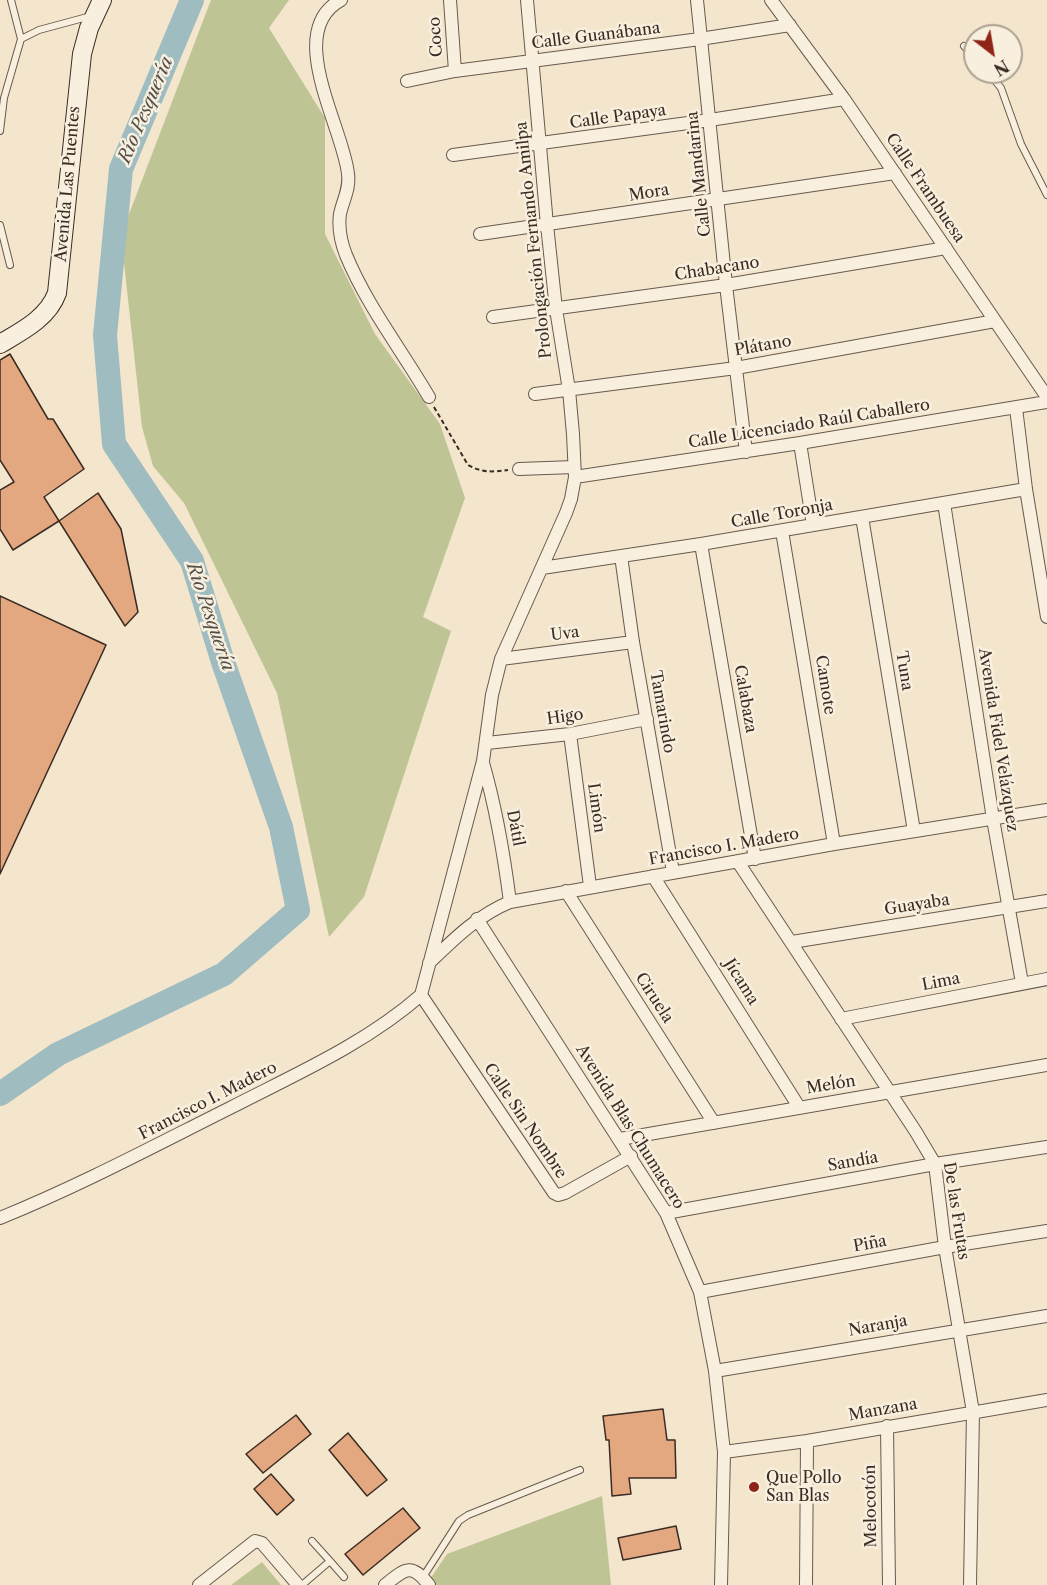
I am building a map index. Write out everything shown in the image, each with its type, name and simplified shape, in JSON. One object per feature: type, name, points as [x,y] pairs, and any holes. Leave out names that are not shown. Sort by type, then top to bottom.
[{"type":"street","name":"Coco","points":[[450,0],[454,71]]},
{"type":"street","name":"Prolongación Fernando Amilpa","points":[[526,0],[533,60],[538,144],[556,309],[569,390],[575,472]]},
{"type":"street","name":"Calle Mandarina","points":[[697,0],[726,285],[746,452]]},
{"type":"street","name":"Calle Frambuesa","points":[[771,0],[844,99],[1047,398]]},
{"type":"street","points":[[338,2],[325,14],[320,24],[316,40],[316,54],[326,98],[347,162],[349,178],[340,215],[341,240],[369,303],[429,397]]},
{"type":"street","name":"Avenida Las Puentes","points":[[0,344],[41,317],[50,308],[57,292],[78,82],[84,42],[98,8]]},
{"type":"street","name":"Calle Guanábana","points":[[407,81],[454,71],[790,25]]},
{"type":"street","name":"Calle Papaya","points":[[453,155],[844,99]]},
{"type":"street","name":"Mora","points":[[480,234],[895,173]]},
{"type":"street","name":"Chabacano","points":[[493,317],[726,285],[946,248]]},
{"type":"street","name":"Plátano","points":[[535,394],[736,368],[995,321]]},
{"type":"street","name":"Calle Licenciado Raúl Caballero","points":[[519,469],[575,472],[746,452],[1047,402]]},
{"type":"street","points":[[1016,408],[1026,489],[1047,616]]},
{"type":"street","points":[[800,443],[813,525]]},
{"type":"street","points":[[421,995],[483,761],[492,695],[501,659],[571,499],[575,472]]},
{"type":"street","name":"Calle Toronja","points":[[542,568],[862,518],[1026,489]]},
{"type":"street","name":"Avenida Fidel Velázquez","points":[[944,502],[993,819],[1022,983]]},
{"type":"street","name":"Tuna","points":[[862,518],[914,831]]},
{"type":"street","name":"Camote","points":[[782,531],[834,844]]},
{"type":"street","name":"Calabaza","points":[[701,544],[755,859]]},
{"type":"street","name":"Tamarindo","points":[[621,556],[633,642],[673,872]]},
{"type":"street","name":"Uva","points":[[501,659],[633,642]]},
{"type":"street","name":"Higo","points":[[487,743],[570,734],[647,719]]},
{"type":"street","name":"Limón","points":[[570,734],[590,886]]},
{"type":"street","name":"Dátil","points":[[483,761],[491,789],[510,902]]},
{"type":"street","name":"Francisco I. Madero","points":[[428,964],[477,919],[492,909],[510,902],[834,844],[1047,810]]},
{"type":"street","name":"De las Frutas","points":[[738,862],[935,1164],[945,1247],[973,1412],[970,1585]]},
{"type":"street","name":"Jícama","points":[[654,876],[799,1107]]},
{"type":"street","name":"Ciruela","points":[[566,891],[714,1123]]},
{"type":"street","name":"Guayaba","points":[[792,942],[1047,901]]},
{"type":"street","name":"Avenida Blas Chumacero","points":[[477,919],[666,1213],[700,1292],[715,1371],[724,1452],[721,1585]]},
{"type":"street","name":"Lima","points":[[841,1019],[1047,979]]},
{"type":"street","name":"Francisco I. Madero","points":[[0,1218],[101,1173],[309,1069],[379,1028],[421,995]]},
{"type":"street","name":"Calle Sin Nombre","points":[[421,995],[554,1193],[558,1195],[565,1193],[631,1156]]},
{"type":"street","name":"Melón","points":[[620,1139],[1047,1065]]},
{"type":"street","name":"Sandía","points":[[666,1213],[935,1164],[1047,1147]]},
{"type":"street","name":"Piña","points":[[700,1292],[945,1247],[1047,1231]]},
{"type":"street","name":"Naranja","points":[[715,1371],[1047,1316]]},
{"type":"street","name":"Manzana","points":[[724,1452],[807,1441],[1047,1400]]},
{"type":"street","name":"Melocotón","points":[[886,1426],[889,1585]]},
{"type":"street","points":[[806,1585],[807,1441]]},
{"type":"street","points":[[199,1585],[255,1541],[262,1543],[300,1585]]},
{"type":"street","points":[[385,1585],[409,1569],[416,1571],[426,1581]]},
{"type":"lane","points":[[0,131],[4,98],[21,39],[11,0]]},
{"type":"lane","points":[[21,39],[98,8]]},
{"type":"lane","points":[[998,84],[1021,144],[1047,195]]},
{"type":"lane","points":[[0,225],[10,265]]},
{"type":"lane","points":[[426,1581],[459,1521],[468,1515],[580,1470]]},
{"type":"lane","points":[[312,1540],[344,1577]]},
{"type":"lane","points":[[300,1585],[330,1561]]},
{"type":"path","points":[[429,397],[468,465],[477,471],[487,472],[519,469]]},
{"type":"green space","points":[[211,0],[289,0],[269,28],[325,118],[325,234],[375,334],[440,424],[465,498],[423,617],[451,631],[364,897],[329,937],[277,693],[184,503],[153,466],[142,427],[121,235]]},
{"type":"green space","points":[[602,1496],[611,1585],[431,1585],[428,1582],[447,1554]]},
{"type":"green space","points":[[262,1562],[281,1585],[231,1585]]},
{"type":"building","points":[[10,354],[48,419],[53,419],[84,469],[44,497],[59,521],[13,550],[0,529],[0,490],[14,482],[0,460],[0,360]]},
{"type":"building","points":[[98,493],[121,529],[138,612],[125,626],[59,521]]},
{"type":"building","points":[[0,596],[106,645],[0,874]]},
{"type":"building","points":[[663,1409],[667,1440],[675,1440],[676,1478],[629,1478],[631,1494],[612,1496],[609,1440],[606,1440],[603,1416]]},
{"type":"building","points":[[296,1415],[311,1434],[263,1473],[246,1454]]},
{"type":"building","points":[[348,1433],[387,1480],[367,1496],[329,1450]]},
{"type":"building","points":[[271,1474],[294,1500],[277,1515],[254,1489]]},
{"type":"building","points":[[403,1508],[420,1528],[363,1575],[345,1554]]},
{"type":"building","points":[[676,1526],[681,1549],[623,1560],[618,1538]]},
{"type":"waterway","name":"Río Pesquería","points":[[0,1094],[58,1054],[224,974],[298,910],[281,827],[223,662],[192,561],[114,444],[105,335],[121,169],[192,0]]},
{"type":"place","name":"Que Pollo San Blas","points":[[754,1487]]}]
